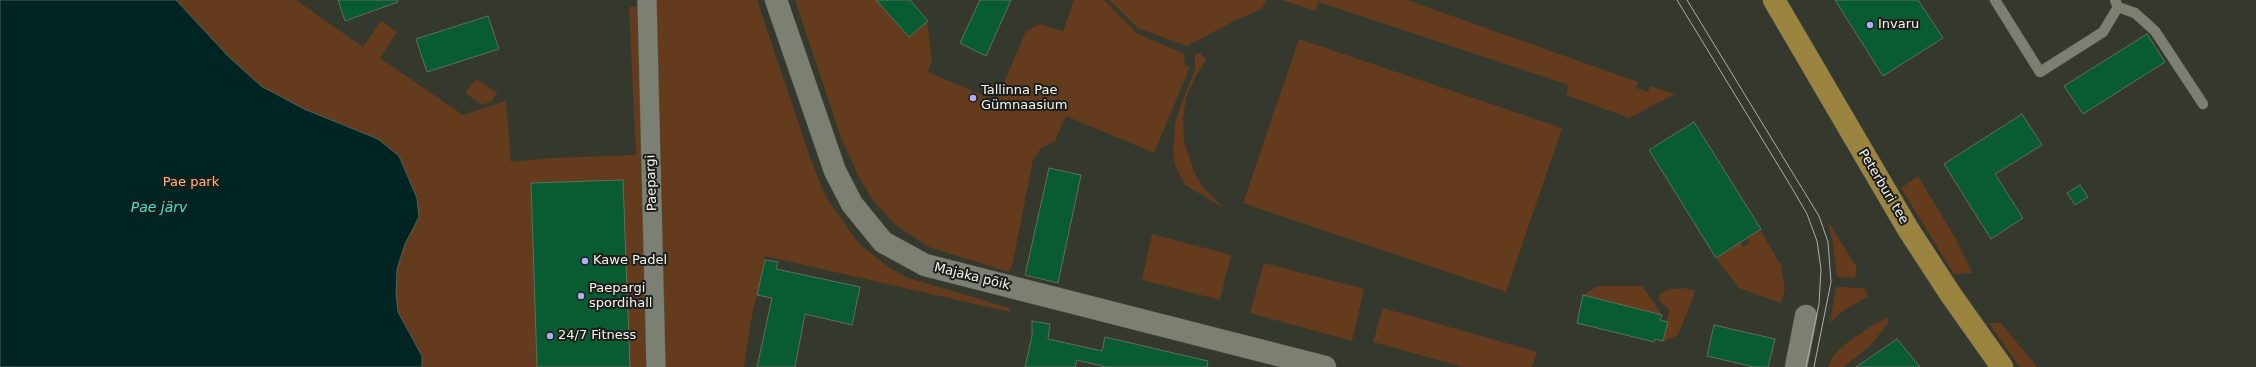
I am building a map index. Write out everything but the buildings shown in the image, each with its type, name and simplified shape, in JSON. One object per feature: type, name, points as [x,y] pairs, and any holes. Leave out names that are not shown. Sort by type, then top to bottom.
[{"type":"highway","name":"Peterburi tee","points":[[1774,0],[1908,229],[2002,367]]},
{"type":"street","name":"Paepargi","points":[[646,0],[656,367]]},
{"type":"street","name":"Majaka põik","points":[[776,0],[835,171],[852,204],[883,242],[925,265],[1325,367]]},
{"type":"street","points":[[1796,367],[1806,316]]},
{"type":"lane","points":[[1995,0],[2040,72],[2103,32],[2116,4],[2135,13],[2155,31],[2203,104]]},
{"type":"green space","name":"Pae park","points":[[0,0],[296,0],[363,47],[381,21],[397,32],[380,58],[463,115],[506,101],[511,162],[552,158],[636,155],[629,7],[647,6],[653,0],[757,0],[811,160],[826,197],[859,244],[890,268],[908,278],[1010,308],[1010,312],[765,256],[751,321],[744,367],[0,367]]},
{"type":"green space","points":[[795,0],[876,0],[909,37],[927,22],[932,59],[928,72],[996,101],[1026,31],[1040,24],[1063,31],[1074,0],[1104,0],[1138,34],[1184,54],[1185,65],[1190,67],[1154,153],[1066,116],[1055,141],[1041,148],[1033,160],[1013,262],[1009,272],[929,247],[897,226],[874,202],[860,179],[841,138]]},
{"type":"green space","points":[[1109,0],[1266,0],[1262,9],[1236,20],[1187,46],[1138,28]]},
{"type":"green space","points":[[1282,0],[1407,0],[1638,82],[1636,88],[1648,92],[1650,86],[1675,94],[1629,118],[1566,95],[1569,85],[1319,2],[1316,11]]},
{"type":"green space","points":[[1299,39],[1562,128],[1506,292],[1243,203]]},
{"type":"green space","points":[[1200,53],[1206,60],[1195,77],[1186,98],[1183,119],[1184,141],[1194,172],[1202,186],[1224,208],[1185,185],[1175,165],[1173,151],[1175,123],[1195,70],[1195,54]]},
{"type":"green space","points":[[476,79],[497,93],[492,101],[482,105],[465,93]]},
{"type":"green space","points":[[1918,176],[1956,239],[1972,273],[1954,274],[1901,188]]},
{"type":"green space","points":[[1827,220],[1856,266],[1856,275],[1854,278],[1837,277],[1833,243]]},
{"type":"green space","points":[[1760,230],[1781,265],[1785,289],[1781,303],[1739,288],[1718,261],[1718,256],[1740,242],[1743,247],[1749,243],[1747,238]]},
{"type":"green space","points":[[1152,234],[1231,255],[1220,300],[1142,280]]},
{"type":"green space","points":[[1264,263],[1364,289],[1352,341],[1250,313]]},
{"type":"green space","points":[[1598,286],[1642,286],[1662,315],[1583,295]]},
{"type":"green space","points":[[1836,287],[1864,288],[1868,296],[1843,311],[1830,323]]},
{"type":"green space","points":[[1683,288],[1694,290],[1694,295],[1678,335],[1663,342],[1669,310],[1659,300],[1659,295],[1667,290]]},
{"type":"green space","points":[[1383,308],[1537,352],[1532,367],[1463,367],[1373,342]]},
{"type":"green space","points":[[1887,318],[1889,322],[1871,345],[1844,367],[1828,367],[1833,356],[1844,345],[1871,326]]},
{"type":"green space","points":[[1989,323],[2001,323],[2037,367],[2020,367]]},
{"type":"water","name":"Pae järv","points":[[0,0],[176,0],[228,56],[261,86],[304,109],[378,139],[399,156],[417,198],[419,217],[405,244],[397,269],[396,293],[398,312],[422,356],[422,367],[0,367]]},
{"type":"tram line","points":[[1677,0],[1792,188],[1807,214],[1817,241],[1821,269],[1819,304],[1806,367]]},
{"type":"tram line","points":[[1687,0],[1819,216],[1828,242],[1831,282],[1814,367]]},
{"type":"place","name":"Invaru","points":[[1870,25]]},
{"type":"place","name":"Tallinna Pae Gümnaasium","points":[[973,98]]},
{"type":"place","name":"Kawe Padel","points":[[585,261]]},
{"type":"place","name":"Paepargi spordihall","points":[[581,296]]},
{"type":"place","name":"24/7 Fitness","points":[[550,336]]}]
